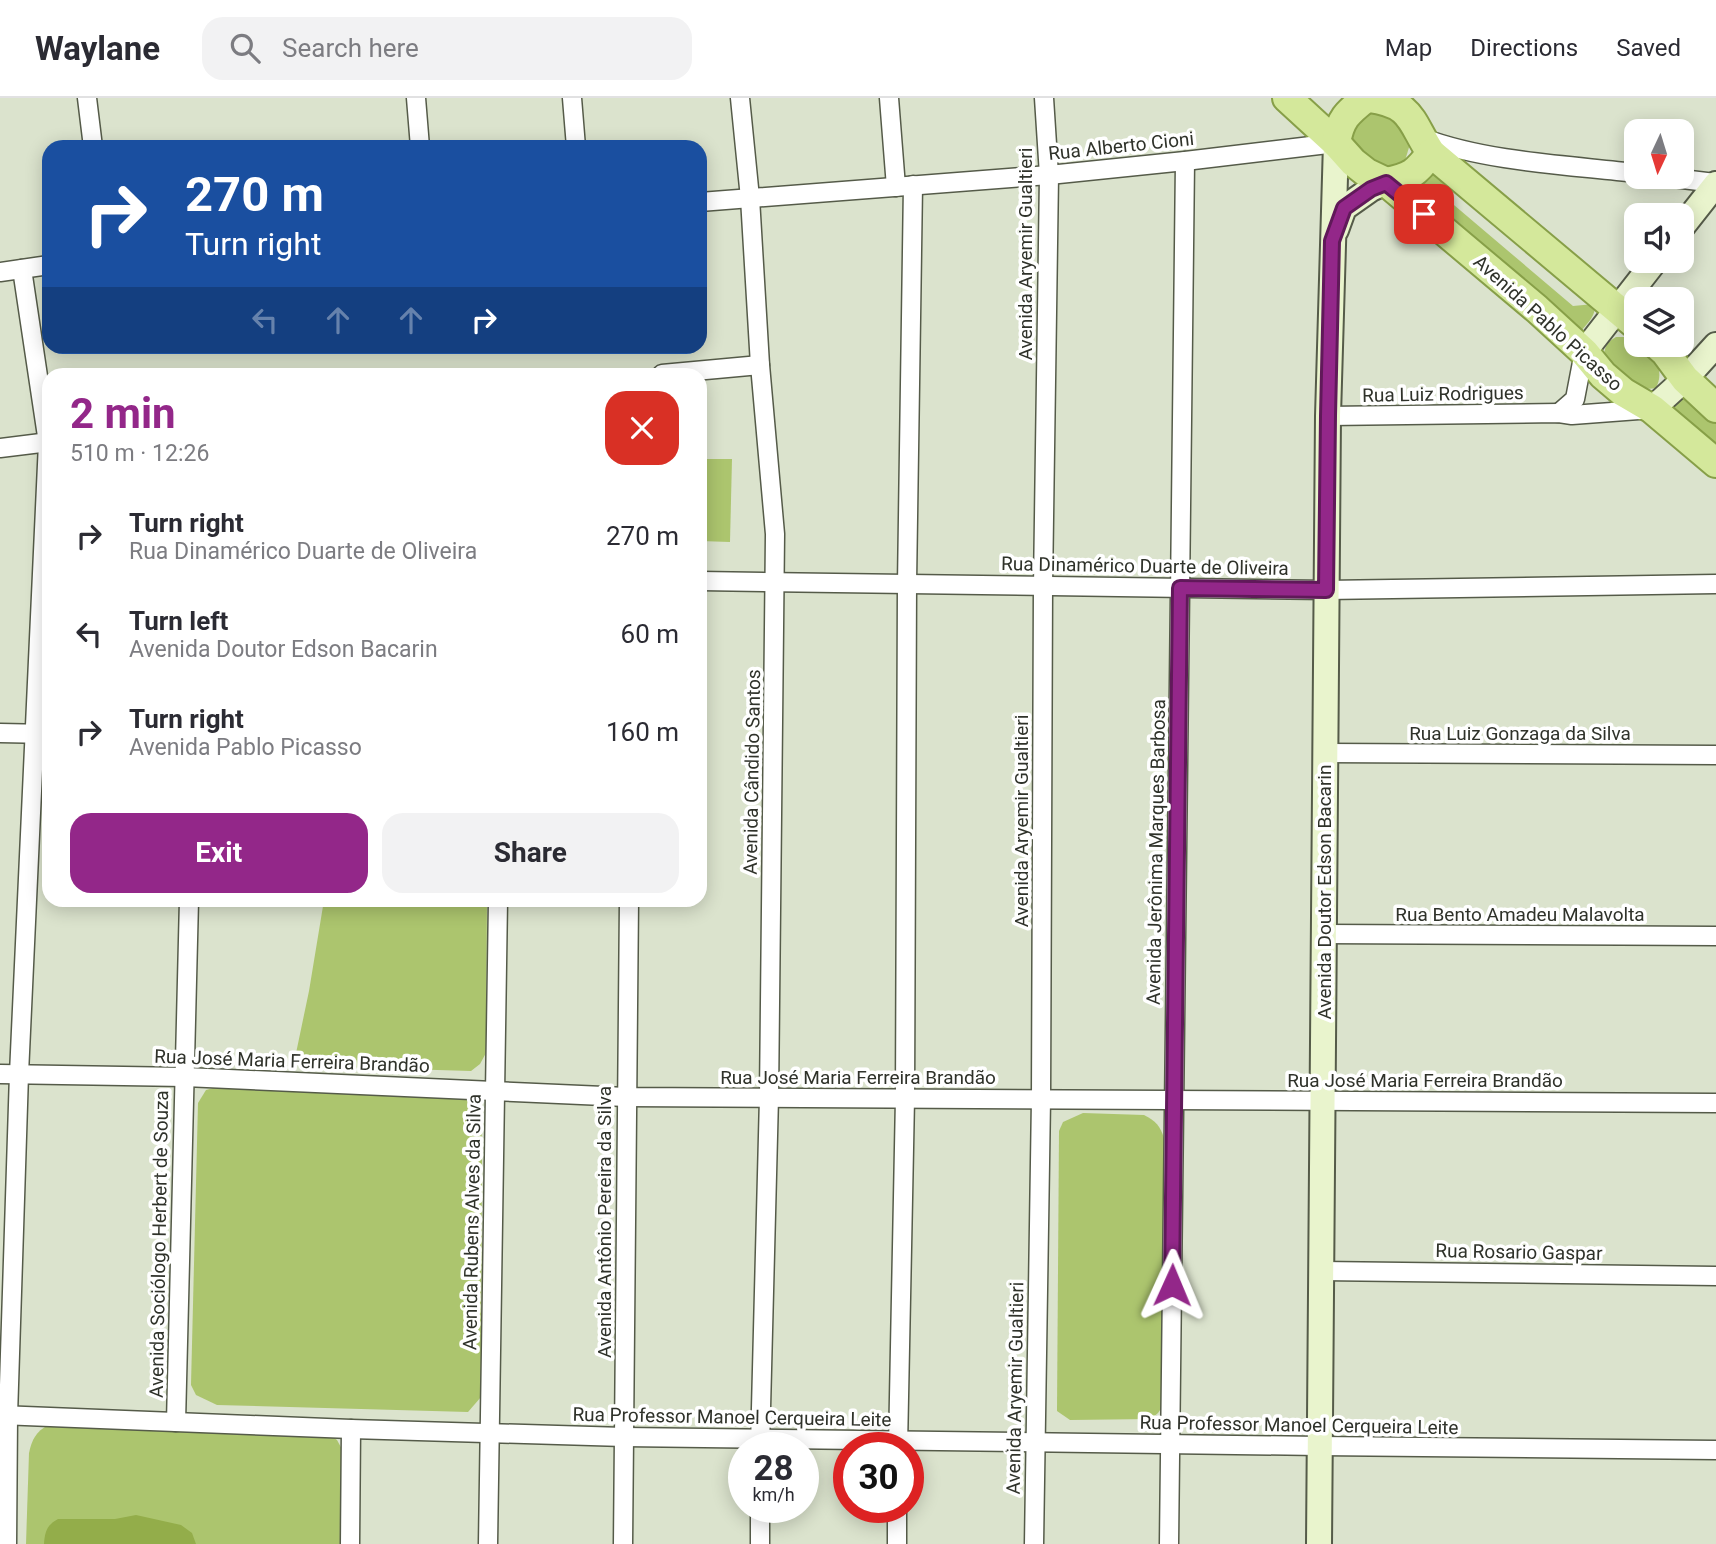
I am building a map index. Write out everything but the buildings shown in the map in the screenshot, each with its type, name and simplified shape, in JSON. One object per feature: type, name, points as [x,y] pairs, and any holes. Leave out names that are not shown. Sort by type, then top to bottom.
[{"type":"main road","name":"Avenida Pablo Picasso","points":[[1287,98],[1353,162],[1386,183],[1537,309],[1623,393],[1652,410],[1716,463]]},
{"type":"main road","points":[[1336,143],[1339,126],[1351,111],[1367,98],[1384,100],[1402,108],[1413,120],[1426,145],[1624,313]]},
{"type":"main road","points":[[1386,183],[1405,178],[1421,166],[1426,145]]},
{"type":"main road","points":[[1669,357],[1685,379],[1716,408]]},
{"type":"street","points":[[87,98],[92,140]]},
{"type":"street","points":[[416,98],[419,140]]},
{"type":"street","points":[[572,98],[575,140]]},
{"type":"street","name":"Avenida Cândido Santos","points":[[740,98],[775,534],[769,1097],[760,1432]]},
{"type":"street","points":[[889,98],[905,186],[905,1098],[898,1432]]},
{"type":"street","name":"Avenida Aryemir Gualtieri","points":[[1034,1544],[1041,1099],[1042,586],[1049,175],[1044,98]]},
{"type":"street","name":"Rua Alberto Cioni","points":[[707,201],[1049,175],[1336,143]]},
{"type":"street","name":"Avenida Doutor Edson Bacarin","points":[[1319,1544],[1328,416],[1336,143]]},
{"type":"street","points":[[1426,145],[1505,158],[1624,172]]},
{"type":"street","name":"Avenida Jerônima Marques Barbosa","points":[[1169,1544],[1185,161]]},
{"type":"street","points":[[1694,180],[1716,183]]},
{"type":"street","name":"Avenida Doutor Edson Bacarin","points":[[1332,241],[1344,208],[1371,189],[1386,183]]},
{"type":"street","points":[[1694,211],[1716,183]]},
{"type":"street","points":[[0,272],[42,266]]},
{"type":"street","points":[[22,270],[42,402]]},
{"type":"street","points":[[1559,413],[1575,399],[1584,352],[1624,319]]},
{"type":"street","points":[[1652,410],[1716,345]]},
{"type":"street","points":[[707,370],[760,365]]},
{"type":"street","name":"Rua Luiz Rodrigues","points":[[1328,416],[1573,415],[1652,410]]},
{"type":"street","points":[[0,448],[42,443]]},
{"type":"street","name":"Rua Dinamérico Duarte de Oliveira","points":[[707,581],[1326,590],[1716,584]]},
{"type":"street","points":[[0,733],[42,734],[19,1074],[4,1415],[7,1544]]},
{"type":"street","name":"Rua Luiz Gonzaga da Silva","points":[[1325,753],[1716,755]]},
{"type":"street","name":"Avenida Sociólogo Herbert de Souza","points":[[176,1422],[189,907]]},
{"type":"street","name":"Avenida Rubens Alves da Silva","points":[[488,1544],[498,907]]},
{"type":"street","name":"Avenida Antônio Pereira da Silva","points":[[623,1544],[629,907]]},
{"type":"street","name":"Rua Bento Amadeu Malavolta","points":[[1323,934],[1716,936]]},
{"type":"street","name":"Rua José Maria Ferreira Brandão","points":[[0,1074],[184,1077],[626,1097],[1716,1103]]},
{"type":"street","name":"Rua Rosario Gaspar","points":[[1321,1271],[1716,1276]]},
{"type":"street","name":"Rua Professor Manoel Cerqueira Leite","points":[[4,1415],[728,1442]]},
{"type":"street","points":[[351,1429],[351,1544]]},
{"type":"street","name":"Rua Professor Manoel Cerqueira Leite","points":[[924,1444],[1716,1450]]},
{"type":"street","points":[[760,1523],[760,1544]]},
{"type":"street","points":[[897,1523],[897,1544]]},
{"type":"shaded area","points":[[1362,110],[1401,118],[1410,144],[1404,164],[1393,170],[1378,169],[1354,151],[1350,133]]},
{"type":"shaded area","points":[[1431,165],[1457,190],[1441,194],[1573,306],[1594,304],[1593,316],[1578,334],[1412,188]]},
{"type":"shaded area","points":[[1616,337],[1624,337],[1624,357],[1653,357],[1659,370],[1656,388],[1648,389],[1633,384],[1604,358],[1610,341]]},
{"type":"shaded area","points":[[1681,390],[1716,423],[1716,449],[1664,406]]},
{"type":"shaded area","points":[[707,459],[732,459],[730,542],[707,541]]},
{"type":"shaded area","points":[[323,907],[487,907],[486,1053],[480,1064],[471,1071],[303,1066],[295,1058]]},
{"type":"shaded area","points":[[217,1087],[464,1098],[481,1110],[481,1397],[468,1412],[217,1405],[196,1395],[191,1385],[198,1103],[206,1090]]},
{"type":"shaded area","points":[[1083,1113],[1144,1115],[1157,1124],[1164,1138],[1165,1403],[1151,1419],[1070,1420],[1057,1411],[1059,1131],[1063,1122]]},
{"type":"shaded area","points":[[48,1425],[330,1435],[337,1440],[343,1451],[346,1544],[26,1544],[29,1453],[35,1436]]},
{"type":"shaded area","points":[[136,1515],[181,1525],[192,1533],[196,1544],[44,1544],[47,1529],[58,1519],[115,1519]]},
{"type":"route","points":[[1172,1285],[1180,588],[1326,590],[1332,241],[1344,208],[1371,189],[1386,183],[1424,214]]}]
